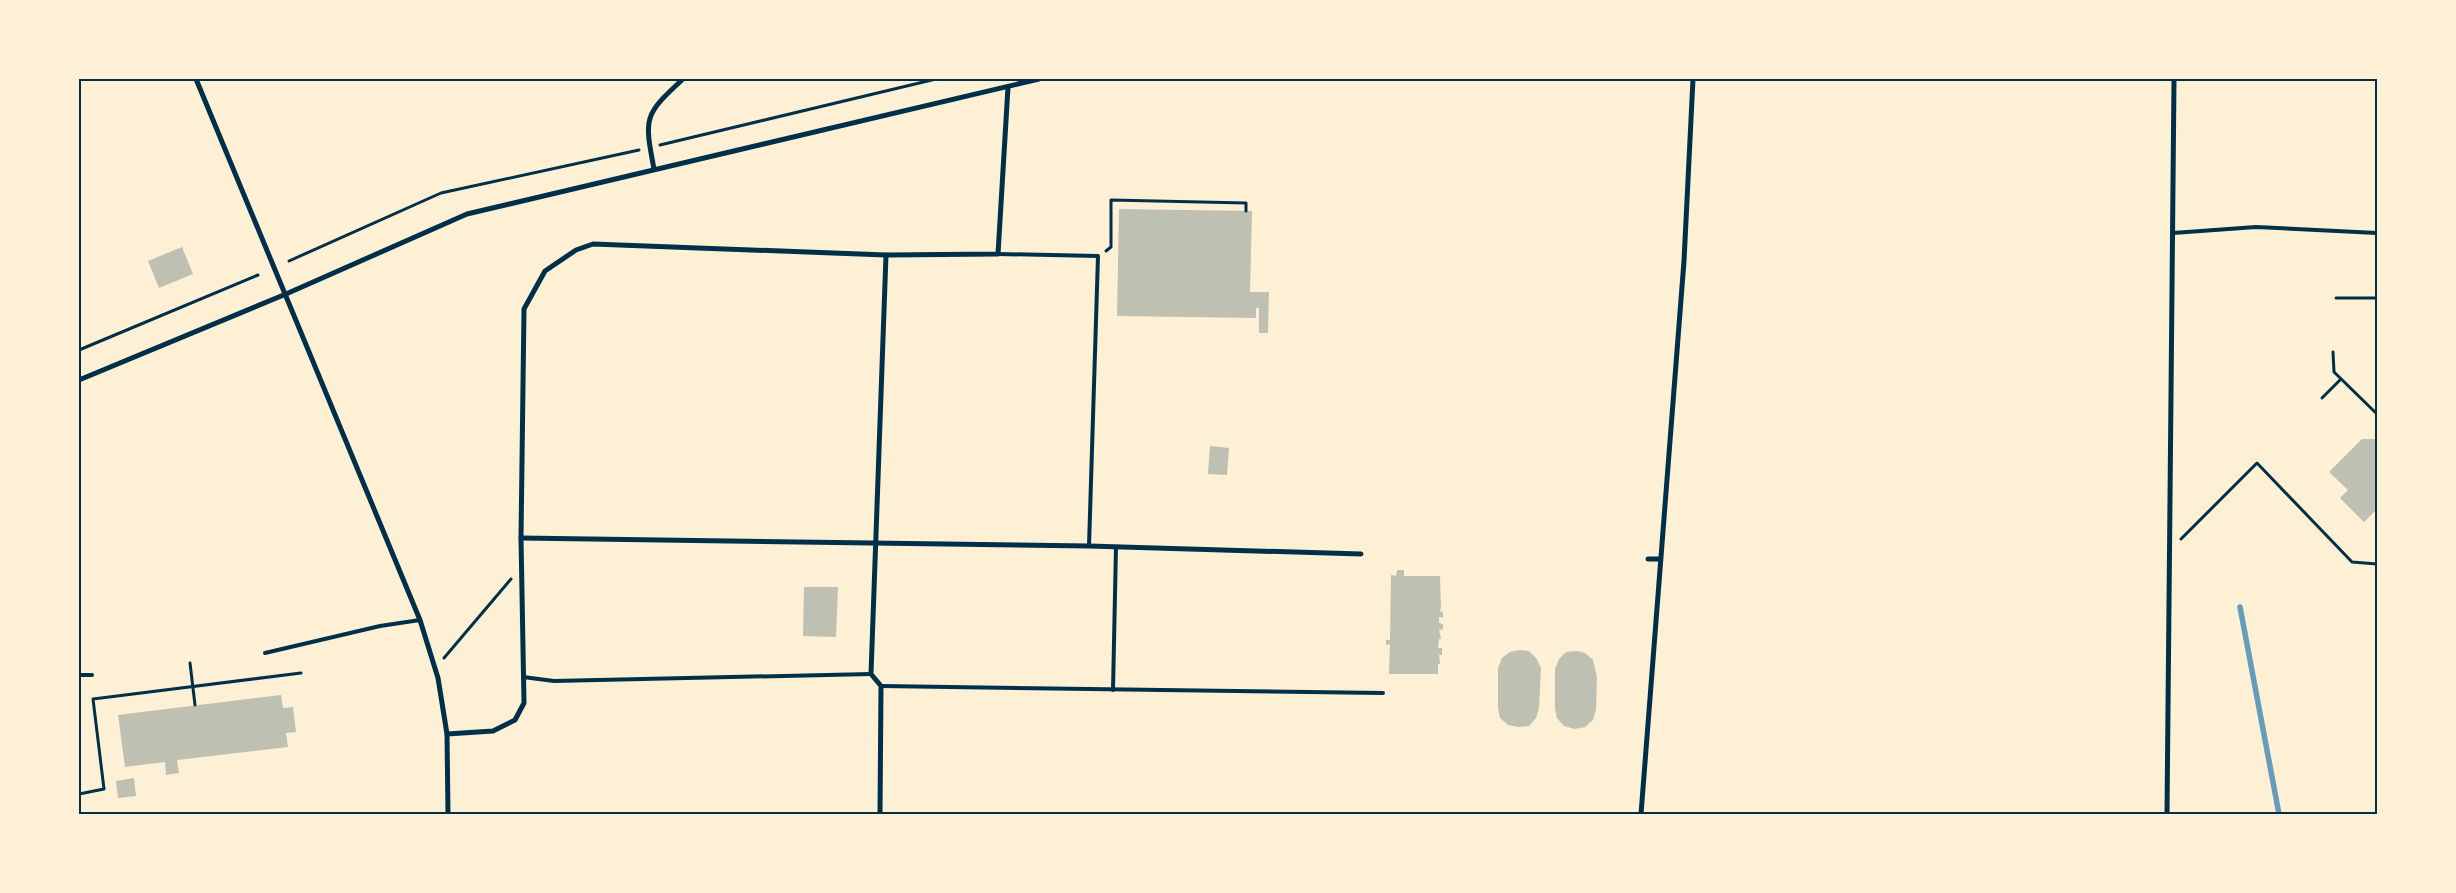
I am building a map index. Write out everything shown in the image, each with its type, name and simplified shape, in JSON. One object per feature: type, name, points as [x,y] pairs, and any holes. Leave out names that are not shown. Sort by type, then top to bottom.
[{"type":"street","points":[[196,79],[420,620],[435,668],[448,734],[448,814]]},
{"type":"street","points":[[654,170],[647,128],[649,116],[658,103],[683,79]]},
{"type":"street","points":[[79,380],[286,294],[467,214],[1039,79]]},
{"type":"street","points":[[1641,814],[1684,261],[1694,79]]},
{"type":"street","points":[[2167,814],[2174,79]]},
{"type":"street","points":[[448,734],[493,731],[515,720],[524,703],[521,538],[524,309],[544,271],[576,250],[592,244],[886,255],[998,254],[1008,87]]},
{"type":"street","points":[[880,814],[882,686],[871,674],[886,255]]},
{"type":"street","points":[[521,538],[1089,546],[1361,554]]},
{"type":"street","points":[[1648,559],[1660,560]]},
{"type":"lane","points":[[2173,233],[2256,227],[2377,233]]},
{"type":"lane","points":[[998,254],[1098,256],[1089,546]]},
{"type":"lane","points":[[1113,690],[1116,548]]},
{"type":"lane","points":[[265,653],[380,626],[420,620]]},
{"type":"lane","points":[[523,677],[554,681],[828,677],[871,674]]},
{"type":"lane","points":[[79,675],[92,675]]},
{"type":"lane","points":[[882,686],[1383,693]]},
{"type":"path","points":[[289,261],[441,193],[650,148],[936,79]]},
{"type":"path","points":[[1098,256],[1111,247],[1111,200],[1246,203],[1246,211]]},
{"type":"path","points":[[79,350],[258,275]]},
{"type":"path","points":[[2336,298],[2377,298]]},
{"type":"path","points":[[2333,352],[2334,372],[2377,414]]},
{"type":"path","points":[[2322,398],[2341,379]]},
{"type":"path","points":[[2169,550],[2190,532],[2257,463],[2352,562],[2377,564]]},
{"type":"path","points":[[435,668],[522,567]]},
{"type":"path","points":[[190,663],[195,705]]},
{"type":"path","points":[[79,794],[104,789],[93,699],[301,673]]},
{"type":"building","points":[[1119,209],[1252,211],[1250,292],[1269,292],[1268,333],[1259,333],[1259,308],[1256,308],[1256,318],[1117,316]]},
{"type":"building","points":[[182,247],[193,274],[159,288],[148,261]]},
{"type":"building","points":[[2362,439],[2377,439],[2377,509],[2364,522],[2340,498],[2348,490],[2329,472]]},
{"type":"building","points":[[1210,446],[1229,448],[1227,475],[1208,474]]},
{"type":"building","points":[[1397,570],[1404,570],[1404,576],[1440,576],[1441,609],[1439,611],[1443,612],[1443,618],[1439,617],[1439,623],[1443,624],[1443,630],[1439,629],[1441,639],[1439,639],[1438,648],[1442,648],[1442,655],[1439,655],[1438,674],[1389,674],[1390,644],[1386,645],[1386,640],[1390,640],[1391,575],[1396,576]]},
{"type":"building","points":[[804,587],[838,587],[836,637],[803,636]]},
{"type":"building","points":[[1519,650],[1529,651],[1536,658],[1541,668],[1539,708],[1536,718],[1529,726],[1518,727],[1508,725],[1500,718],[1498,708],[1498,668],[1502,658],[1510,652]]},
{"type":"building","points":[[1577,651],[1585,653],[1593,660],[1597,677],[1596,710],[1593,720],[1585,727],[1575,729],[1564,726],[1557,718],[1555,709],[1555,669],[1559,659],[1566,652]]},
{"type":"building","points":[[281,695],[283,708],[293,707],[296,732],[286,733],[288,747],[177,760],[179,773],[166,775],[165,762],[125,767],[118,715]]},
{"type":"building","points":[[134,778],[136,796],[118,798],[116,781]]},
{"type":"waterway","points":[[2240,607],[2279,814]]}]
